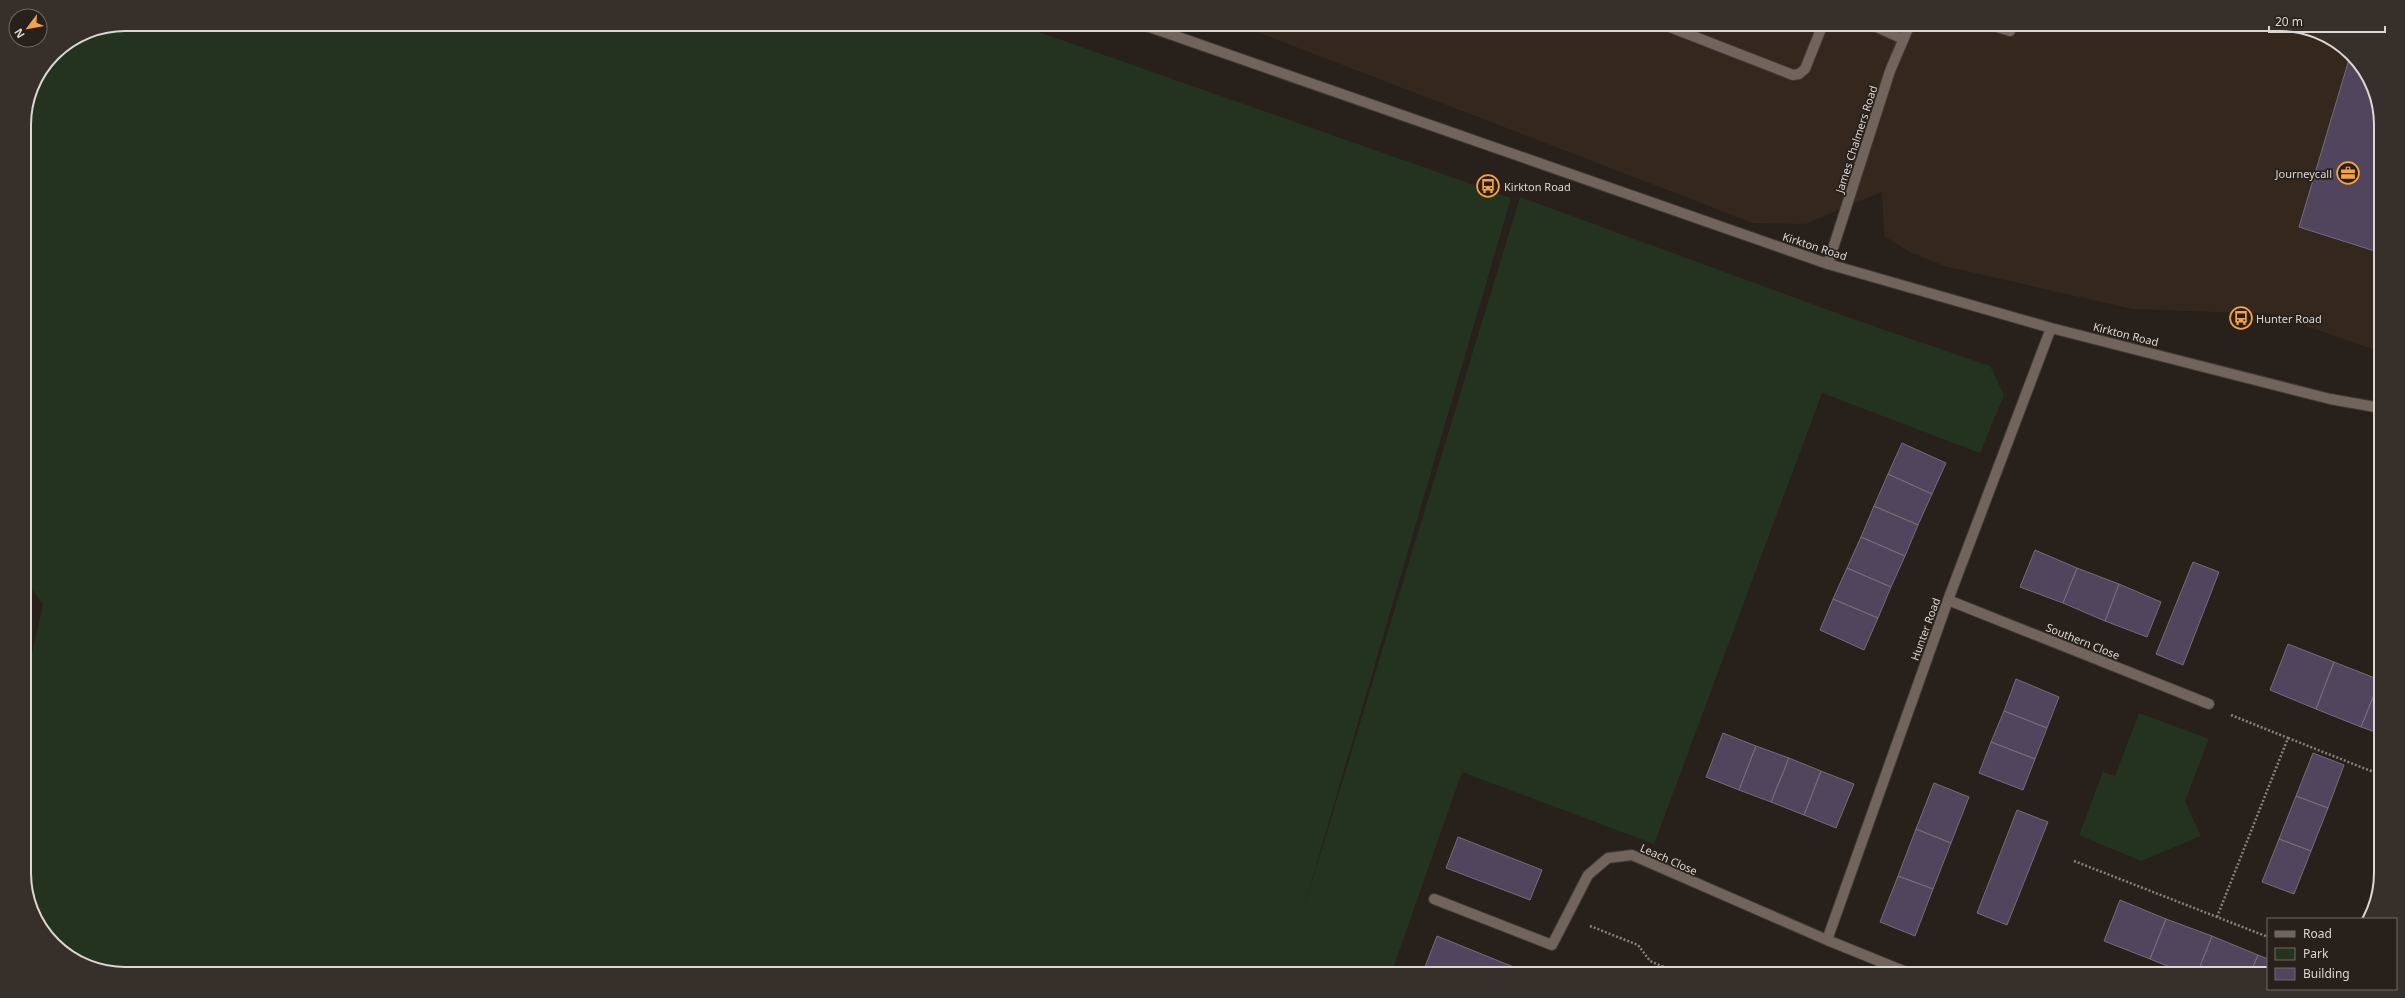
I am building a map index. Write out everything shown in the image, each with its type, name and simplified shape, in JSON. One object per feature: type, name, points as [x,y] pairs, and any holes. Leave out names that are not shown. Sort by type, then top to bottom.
[{"type":"street","name":"Kirkton Road","points":[[1161,31],[1828,264],[2051,328],[2330,399],[2374,407]]},
{"type":"street","points":[[1680,31],[1793,75],[1800,74],[1805,69],[1820,31]]},
{"type":"street","points":[[1885,31],[1903,39]]},
{"type":"street","name":"James Chalmers Road","points":[[1828,264],[1890,71],[1907,31]]},
{"type":"street","name":"Hunter Road","points":[[1827,940],[1948,600],[2051,328]]},
{"type":"street","name":"Southern Close","points":[[1948,600],[2209,704]]},
{"type":"street","name":"Leach Close","points":[[1434,899],[1552,945],[1588,875],[1608,858],[1632,855],[1827,940],[1894,967]]},
{"type":"path","points":[[2209,704],[2244,721],[2374,771]]},
{"type":"path","points":[[2218,917],[2288,738]]},
{"type":"path","points":[[2074,861],[2267,937]]},
{"type":"path","points":[[1567,917],[1638,945],[1650,961],[1664,967]]},
{"type":"shaded area","points":[[1254,31],[2280,31],[2310,36],[2327,44],[2347,58],[2355,68],[2367,89],[2372,106],[2374,118],[2374,350],[2272,314],[2132,309],[1944,266],[1910,252],[1884,236],[1882,192],[1805,224],[1753,223]]},
{"type":"green space","points":[[1036,31],[1511,198],[1300,921],[1520,197],[1850,318],[1990,366],[2004,395],[1980,453],[1822,393],[1654,844],[1462,772],[1393,967],[118,967],[100,964],[78,954],[58,940],[50,930],[38,909],[31,880],[31,657],[43,605],[31,588],[31,118],[34,100],[38,89],[58,58],[68,50],[89,38],[112,32]]},
{"type":"green space","points":[[2139,713],[2209,739],[2185,801],[2201,836],[2141,861],[2079,835],[2103,772],[2115,776]]},
{"type":"building","name":"Journeycall","points":[[2349,60],[2367,89],[2374,118],[2374,251],[2299,227]]},
{"type":"building","points":[[1902,443],[1946,463],[1932,494],[1888,474]]},
{"type":"building","points":[[1888,474],[1932,494],[1918,525],[1874,506]]},
{"type":"building","points":[[1874,506],[1918,525],[1905,556],[1861,537]]},
{"type":"building","points":[[1861,537],[1905,556],[1891,587],[1847,568]]},
{"type":"building","points":[[2035,550],[2077,568],[2063,603],[2020,587]]},
{"type":"building","points":[[2193,562],[2219,572],[2183,665],[2156,654]]},
{"type":"building","points":[[1847,568],[1891,587],[1878,618],[1833,599]]},
{"type":"building","points":[[2077,568],[2119,584],[2105,621],[2063,603]]},
{"type":"building","points":[[2119,584],[2161,602],[2147,637],[2105,621]]},
{"type":"building","points":[[1833,599],[1878,618],[1864,650],[1820,630]]},
{"type":"building","points":[[2288,644],[2334,662],[2316,709],[2270,690]]},
{"type":"building","points":[[2334,662],[2374,678],[2374,695],[2361,727],[2316,709]]},
{"type":"building","points":[[2016,679],[2059,697],[2047,728],[2004,711]]},
{"type":"building","points":[[2374,695],[2374,732],[2361,727]]},
{"type":"building","points":[[2004,711],[2047,728],[2035,759],[1991,742]]},
{"type":"building","points":[[1723,733],[1756,746],[1739,790],[1706,777]]},
{"type":"building","points":[[1991,742],[2035,759],[2023,790],[1979,773]]},
{"type":"building","points":[[1756,746],[1789,758],[1771,802],[1739,790]]},
{"type":"building","points":[[2313,753],[2344,765],[2328,808],[2296,796]]},
{"type":"building","points":[[1789,758],[1821,771],[1804,815],[1771,802]]},
{"type":"building","points":[[1821,771],[1854,784],[1836,828],[1804,815]]},
{"type":"building","points":[[1934,783],[1969,797],[1951,843],[1916,829]]},
{"type":"building","points":[[2296,796],[2328,808],[2311,851],[2279,839]]},
{"type":"building","points":[[2017,810],[2048,822],[2007,925],[1977,913]]},
{"type":"building","points":[[1916,829],[1951,843],[1933,889],[1898,876]]},
{"type":"building","points":[[1458,837],[1542,870],[1530,900],[1446,868]]},
{"type":"building","points":[[2279,839],[2311,851],[2294,894],[2262,882]]},
{"type":"building","points":[[1898,876],[1933,889],[1915,936],[1880,922]]},
{"type":"building","points":[[2120,900],[2166,919],[2150,959],[2104,941]]},
{"type":"building","points":[[2166,919],[2212,936],[2200,967],[2170,967],[2150,959]]},
{"type":"building","points":[[1437,936],[1514,967],[1425,967]]},
{"type":"building","points":[[2212,936],[2258,955],[2253,967],[2200,967]]},
{"type":"building","points":[[2258,955],[2267,959],[2267,967],[2253,967]]},
{"type":"place","name":"Journeycall","points":[[2348,173]]},
{"type":"place","name":"Kirkton Road","points":[[1488,186]]},
{"type":"place","name":"Hunter Road","points":[[2241,318]]}]
